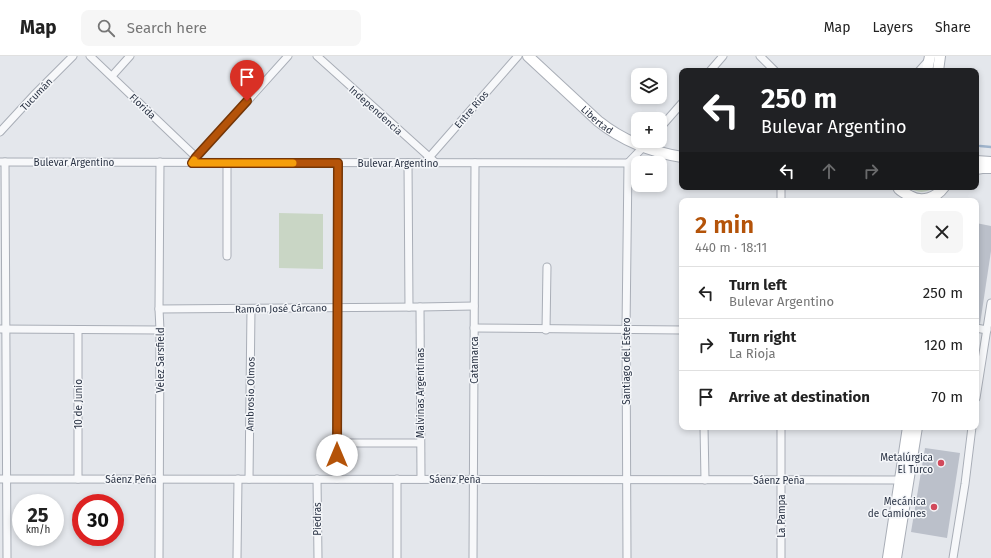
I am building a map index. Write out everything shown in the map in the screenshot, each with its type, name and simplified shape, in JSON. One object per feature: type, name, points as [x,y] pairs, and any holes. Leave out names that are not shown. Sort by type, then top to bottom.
[{"type":"main road","name":"Libertad","points":[[528,56],[602,125],[631,142]]},
{"type":"main road","points":[[938,68],[940,56]]},
{"type":"main road","points":[[927,68],[929,58]]},
{"type":"main road","name":"Libertad","points":[[654,148],[671,156],[679,157]]},
{"type":"main road","points":[[979,161],[991,162]]},
{"type":"main road","points":[[979,168],[991,168]]},
{"type":"main road","points":[[902,190],[916,198]]},
{"type":"main road","points":[[930,198],[941,191]]},
{"type":"main road","points":[[896,558],[905,480],[908,430]]},
{"type":"main road","points":[[888,558],[916,430]]},
{"type":"street","name":"Tucumán","points":[[0,132],[73,56]]},
{"type":"street","name":"Florida","points":[[90,56],[112,76],[194,160]]},
{"type":"street","points":[[112,76],[130,56]]},
{"type":"street","points":[[194,160],[288,56]]},
{"type":"street","name":"Independencia","points":[[317,56],[426,160],[436,163]]},
{"type":"street","name":"Entre Ríos","points":[[426,160],[518,56]]},
{"type":"street","points":[[713,68],[723,56]]},
{"type":"street","points":[[760,56],[772,68]]},
{"type":"street","points":[[922,68],[929,58]]},
{"type":"street","points":[[667,120],[679,106]]},
{"type":"street","points":[[628,163],[642,148]]},
{"type":"street","name":"Bulevar Argentino","points":[[3,162],[160,162],[194,160],[227,162],[408,163],[426,160]]},
{"type":"street","points":[[3,162],[3,478],[7,558]]},
{"type":"street","name":"Velez Sarsfield","points":[[159,558],[160,162]]},
{"type":"street","points":[[227,162],[227,256]]},
{"type":"street","points":[[337,479],[338,163]]},
{"type":"street","points":[[408,163],[409,307]]},
{"type":"street","name":"Bulevar Argentino","points":[[436,163],[628,163]]},
{"type":"street","name":"Catamarca","points":[[474,558],[475,163]]},
{"type":"street","name":"Santiago del Estero","points":[[627,558],[626,329],[628,163]]},
{"type":"street","points":[[546,330],[547,267]]},
{"type":"street","points":[[979,379],[991,303]]},
{"type":"street","name":"Ramón José Cárcano","points":[[159,309],[474,306]]},
{"type":"street","name":"Malvinas Argentinas","points":[[420,307],[421,479]]},
{"type":"street","name":"Ambrosio Olmos","points":[[249,479],[251,309]]},
{"type":"street","points":[[474,328],[546,330],[679,330]]},
{"type":"street","points":[[3,329],[160,330]]},
{"type":"street","points":[[979,329],[987,330]]},
{"type":"street","name":"10 de Junio","points":[[78,330],[78,478]]},
{"type":"street","points":[[704,430],[705,480]]},
{"type":"street","name":"La Pampa","points":[[781,430],[781,558]]},
{"type":"street","points":[[953,558],[965,484],[972,430]]},
{"type":"street","points":[[337,444],[420,443]]},
{"type":"street","name":"Sáenz Peña","points":[[3,478],[905,480]]},
{"type":"street","points":[[237,558],[238,479]]},
{"type":"street","name":"Piedras","points":[[317,479],[318,558]]},
{"type":"street","points":[[397,479],[397,558]]},
{"type":"green space","points":[[912,190],[930,190],[924,192]]},
{"type":"green space","points":[[279,213],[323,214],[323,269],[279,268]]},
{"type":"building","points":[[979,224],[991,226],[991,251],[980,324]]},
{"type":"building","name":"Mecánica de Camiones","points":[[925,448],[960,453],[947,538],[911,532]]},
{"type":"waterway","points":[[980,146],[991,147]]},
{"type":"slow traffic","points":[[194,160],[192,163],[293,163]]},
{"type":"place","name":"Metalúrgica El Turco","points":[[941,463]]},
{"type":"place","name":"Mecánica de Camiones","points":[[934,507]]},
{"type":"route","points":[[247,101],[192,163],[338,163],[337,455]]}]
